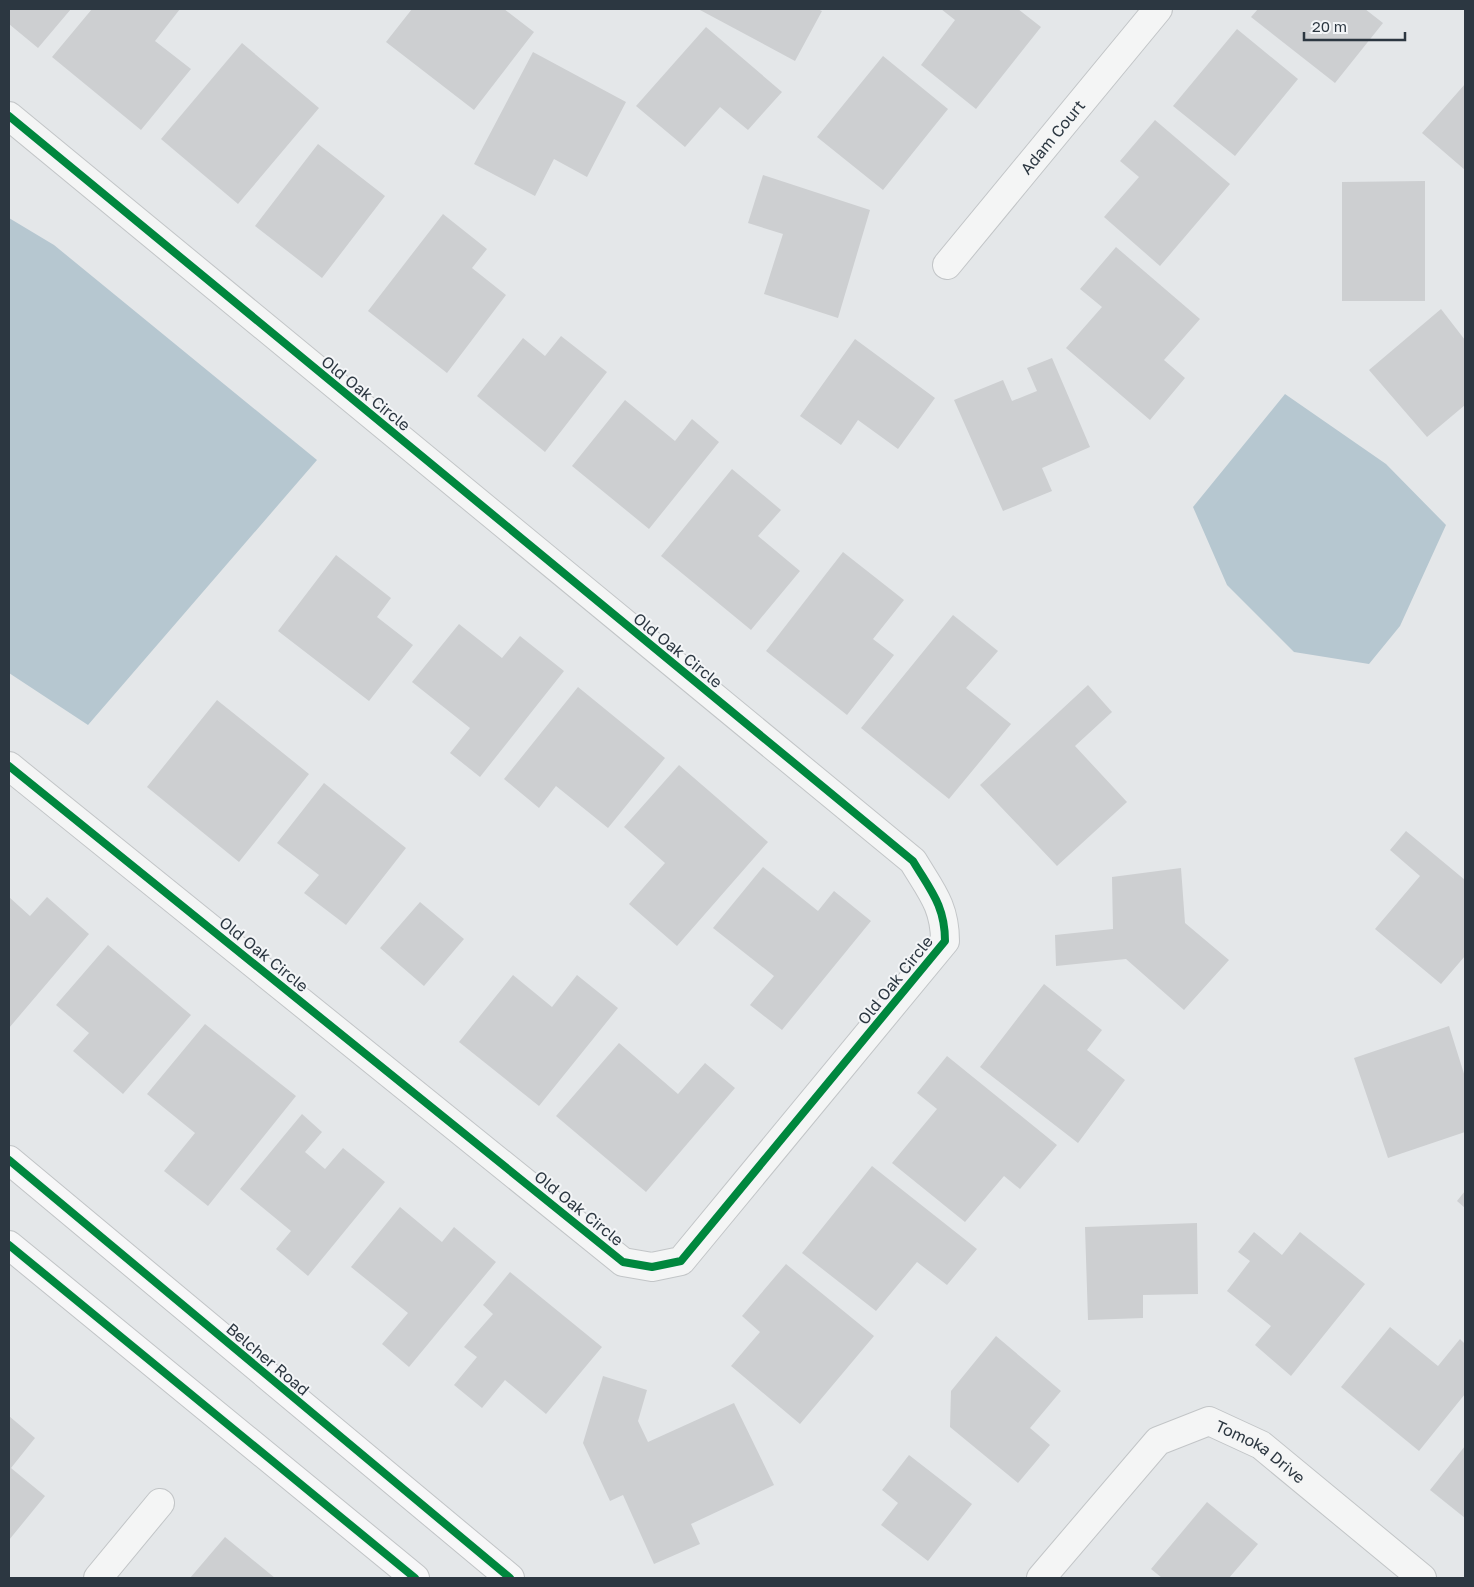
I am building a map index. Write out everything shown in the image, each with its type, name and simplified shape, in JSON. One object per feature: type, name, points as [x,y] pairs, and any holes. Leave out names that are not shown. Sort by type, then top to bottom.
[{"type":"main road","name":"Belcher Road","points":[[9,1160],[510,1578]]},
{"type":"main road","points":[[9,1245],[415,1578]]},
{"type":"street","name":"Adam Court","points":[[947,265],[1158,9]]},
{"type":"street","name":"Old Oak Circle","points":[[9,116],[913,861],[938,903],[945,923],[945,941],[681,1261],[652,1267],[643,1266],[623,1262],[9,766]]},
{"type":"street","name":"Tomoka Drive","points":[[1041,1578],[1158,1441],[1209,1421],[1262,1445],[1422,1578]]},
{"type":"street","points":[[98,1578],[160,1502]]},
{"type":"shaded area","points":[[9,218],[54,245],[317,460],[88,725],[9,673]]},
{"type":"shaded area","points":[[1285,394],[1386,464],[1446,525],[1400,626],[1369,664],[1294,652],[1227,585],[1193,507]]},
{"type":"building","points":[[9,9],[71,9],[38,48],[9,24]]},
{"type":"building","points":[[92,9],[180,9],[155,41],[191,69],[141,130],[52,57]]},
{"type":"building","points":[[412,9],[504,9],[534,32],[474,110],[386,42]]},
{"type":"building","points":[[700,9],[817,9],[822,11],[795,61]]},
{"type":"building","points":[[941,9],[1018,9],[1041,27],[976,109],[921,65],[955,20]]},
{"type":"building","points":[[1258,9],[1365,9],[1383,23],[1335,83],[1251,17]]},
{"type":"building","points":[[706,27],[782,92],[748,130],[720,107],[685,147],[636,106]]},
{"type":"building","points":[[1237,29],[1298,79],[1235,156],[1173,106]]},
{"type":"building","points":[[242,43],[319,108],[238,204],[161,139]]},
{"type":"building","points":[[533,52],[626,102],[587,177],[554,159],[535,196],[474,164]]},
{"type":"building","points":[[883,56],[948,109],[883,190],[817,137]]},
{"type":"building","points":[[1465,84],[1465,170],[1422,133]]},
{"type":"building","points":[[1155,120],[1230,184],[1160,266],[1104,217],[1139,177],[1120,161]]},
{"type":"building","points":[[318,144],[385,196],[322,278],[255,226]]},
{"type":"building","points":[[763,175],[870,210],[838,318],[764,294],[783,234],[748,223]]},
{"type":"building","points":[[1425,181],[1425,301],[1342,301],[1342,182]]},
{"type":"building","points":[[443,214],[487,249],[472,268],[506,295],[447,373],[368,311]]},
{"type":"building","points":[[1116,247],[1200,319],[1164,360],[1185,378],[1150,420],[1066,348],[1102,307],[1080,289]]},
{"type":"building","points":[[1441,309],[1465,340],[1465,405],[1427,437],[1369,370]]},
{"type":"building","points":[[561,336],[607,372],[545,452],[477,396],[523,338],[545,356]]},
{"type":"building","points":[[855,339],[935,398],[898,449],[858,420],[841,445],[800,416]]},
{"type":"building","points":[[1052,358],[1090,447],[1042,468],[1052,491],[1003,511],[954,400],[1003,380],[1012,401],[1037,391],[1027,368]]},
{"type":"building","points":[[625,400],[675,441],[692,419],[719,442],[649,529],[572,466]]},
{"type":"building","points":[[732,469],[781,510],[758,536],[800,571],[751,630],[661,556]]},
{"type":"building","points":[[843,552],[904,600],[873,639],[894,655],[847,715],[766,651]]},
{"type":"building","points":[[336,555],[391,598],[377,617],[413,645],[369,701],[278,631]]},
{"type":"building","points":[[953,615],[998,651],[966,688],[1011,724],[949,799],[861,728]]},
{"type":"building","points":[[459,624],[502,658],[520,636],[564,671],[480,777],[450,753],[470,728],[412,682]]},
{"type":"building","points":[[1088,685],[1112,712],[1075,746],[1127,802],[1057,866],[980,785]]},
{"type":"building","points":[[578,687],[665,758],[608,828],[556,786],[539,808],[504,779]]},
{"type":"building","points":[[217,700],[309,774],[239,862],[147,787]]},
{"type":"building","points":[[679,765],[768,842],[677,946],[629,904],[665,863],[624,827]]},
{"type":"building","points":[[324,783],[406,848],[346,925],[304,893],[319,875],[277,843]]},
{"type":"building","points":[[1406,831],[1465,880],[1465,956],[1441,984],[1375,929],[1420,876],[1390,850]]},
{"type":"building","points":[[763,867],[818,911],[834,891],[871,921],[782,1030],[750,1005],[774,976],[713,928]]},
{"type":"building","points":[[1181,868],[1185,923],[1229,960],[1184,1010],[1126,959],[1056,966],[1055,935],[1113,929],[1112,877]]},
{"type":"building","points":[[9,897],[30,916],[47,897],[89,934],[9,1028]]},
{"type":"building","points":[[420,902],[464,939],[424,986],[380,948]]},
{"type":"building","points":[[108,945],[191,1015],[123,1094],[73,1051],[89,1033],[56,1005]]},
{"type":"building","points":[[513,975],[552,1007],[577,975],[618,1008],[539,1106],[459,1042]]},
{"type":"building","points":[[1044,984],[1102,1030],[1087,1050],[1125,1080],[1078,1143],[980,1067]]},
{"type":"building","points":[[205,1024],[296,1096],[208,1206],[164,1171],[195,1133],[147,1094]]},
{"type":"building","points":[[1449,1026],[1465,1077],[1465,1132],[1388,1158],[1354,1058]]},
{"type":"building","points":[[619,1043],[678,1094],[705,1063],[735,1088],[646,1192],[556,1116]]},
{"type":"building","points":[[947,1056],[1057,1145],[1020,1189],[1004,1176],[965,1222],[892,1163],[937,1109],[917,1093]]},
{"type":"building","points":[[302,1114],[322,1132],[305,1152],[325,1169],[343,1148],[385,1182],[308,1276],[276,1249],[291,1231],[240,1189]]},
{"type":"building","points":[[872,1166],[977,1249],[947,1285],[917,1262],[876,1311],[802,1253]]},
{"type":"building","points":[[1465,1191],[1465,1208],[1457,1201]]},
{"type":"building","points":[[400,1207],[442,1242],[454,1227],[496,1262],[409,1367],[382,1344],[408,1313],[351,1267]]},
{"type":"building","points":[[1197,1223],[1198,1294],[1143,1295],[1143,1318],[1088,1320],[1085,1227]]},
{"type":"building","points":[[1254,1232],[1282,1255],[1300,1232],[1365,1284],[1291,1376],[1255,1345],[1271,1326],[1227,1291],[1250,1261],[1238,1252]]},
{"type":"building","points":[[786,1264],[874,1336],[800,1424],[731,1366],[760,1332],[742,1316]]},
{"type":"building","points":[[510,1272],[602,1347],[546,1414],[505,1380],[482,1408],[454,1385],[477,1357],[464,1347],[493,1314],[483,1305]]},
{"type":"building","points":[[1390,1327],[1438,1366],[1460,1339],[1465,1344],[1465,1394],[1419,1451],[1341,1387]]},
{"type":"building","points":[[996,1336],[1061,1391],[1030,1428],[1050,1445],[1018,1483],[950,1427],[951,1391]]},
{"type":"building","points":[[603,1376],[647,1390],[638,1421],[648,1442],[734,1403],[774,1485],[691,1524],[700,1544],[654,1564],[623,1495],[610,1501],[583,1443]]},
{"type":"building","points":[[9,1416],[35,1438],[11,1468],[45,1496],[9,1540]]},
{"type":"building","points":[[1465,1446],[1465,1518],[1430,1490]]},
{"type":"building","points":[[909,1455],[972,1504],[928,1561],[881,1525],[898,1503],[882,1490]]},
{"type":"building","points":[[1207,1502],[1258,1544],[1229,1578],[1162,1578],[1151,1569]]},
{"type":"building","points":[[225,1537],[275,1578],[190,1578]]},
{"type":"cycle path","points":[[9,116],[913,861],[940,908],[945,941],[681,1261],[652,1267],[623,1262],[9,766]]},
{"type":"cycle path","points":[[9,1160],[510,1578]]},
{"type":"cycle path","points":[[9,1245],[415,1578]]}]
